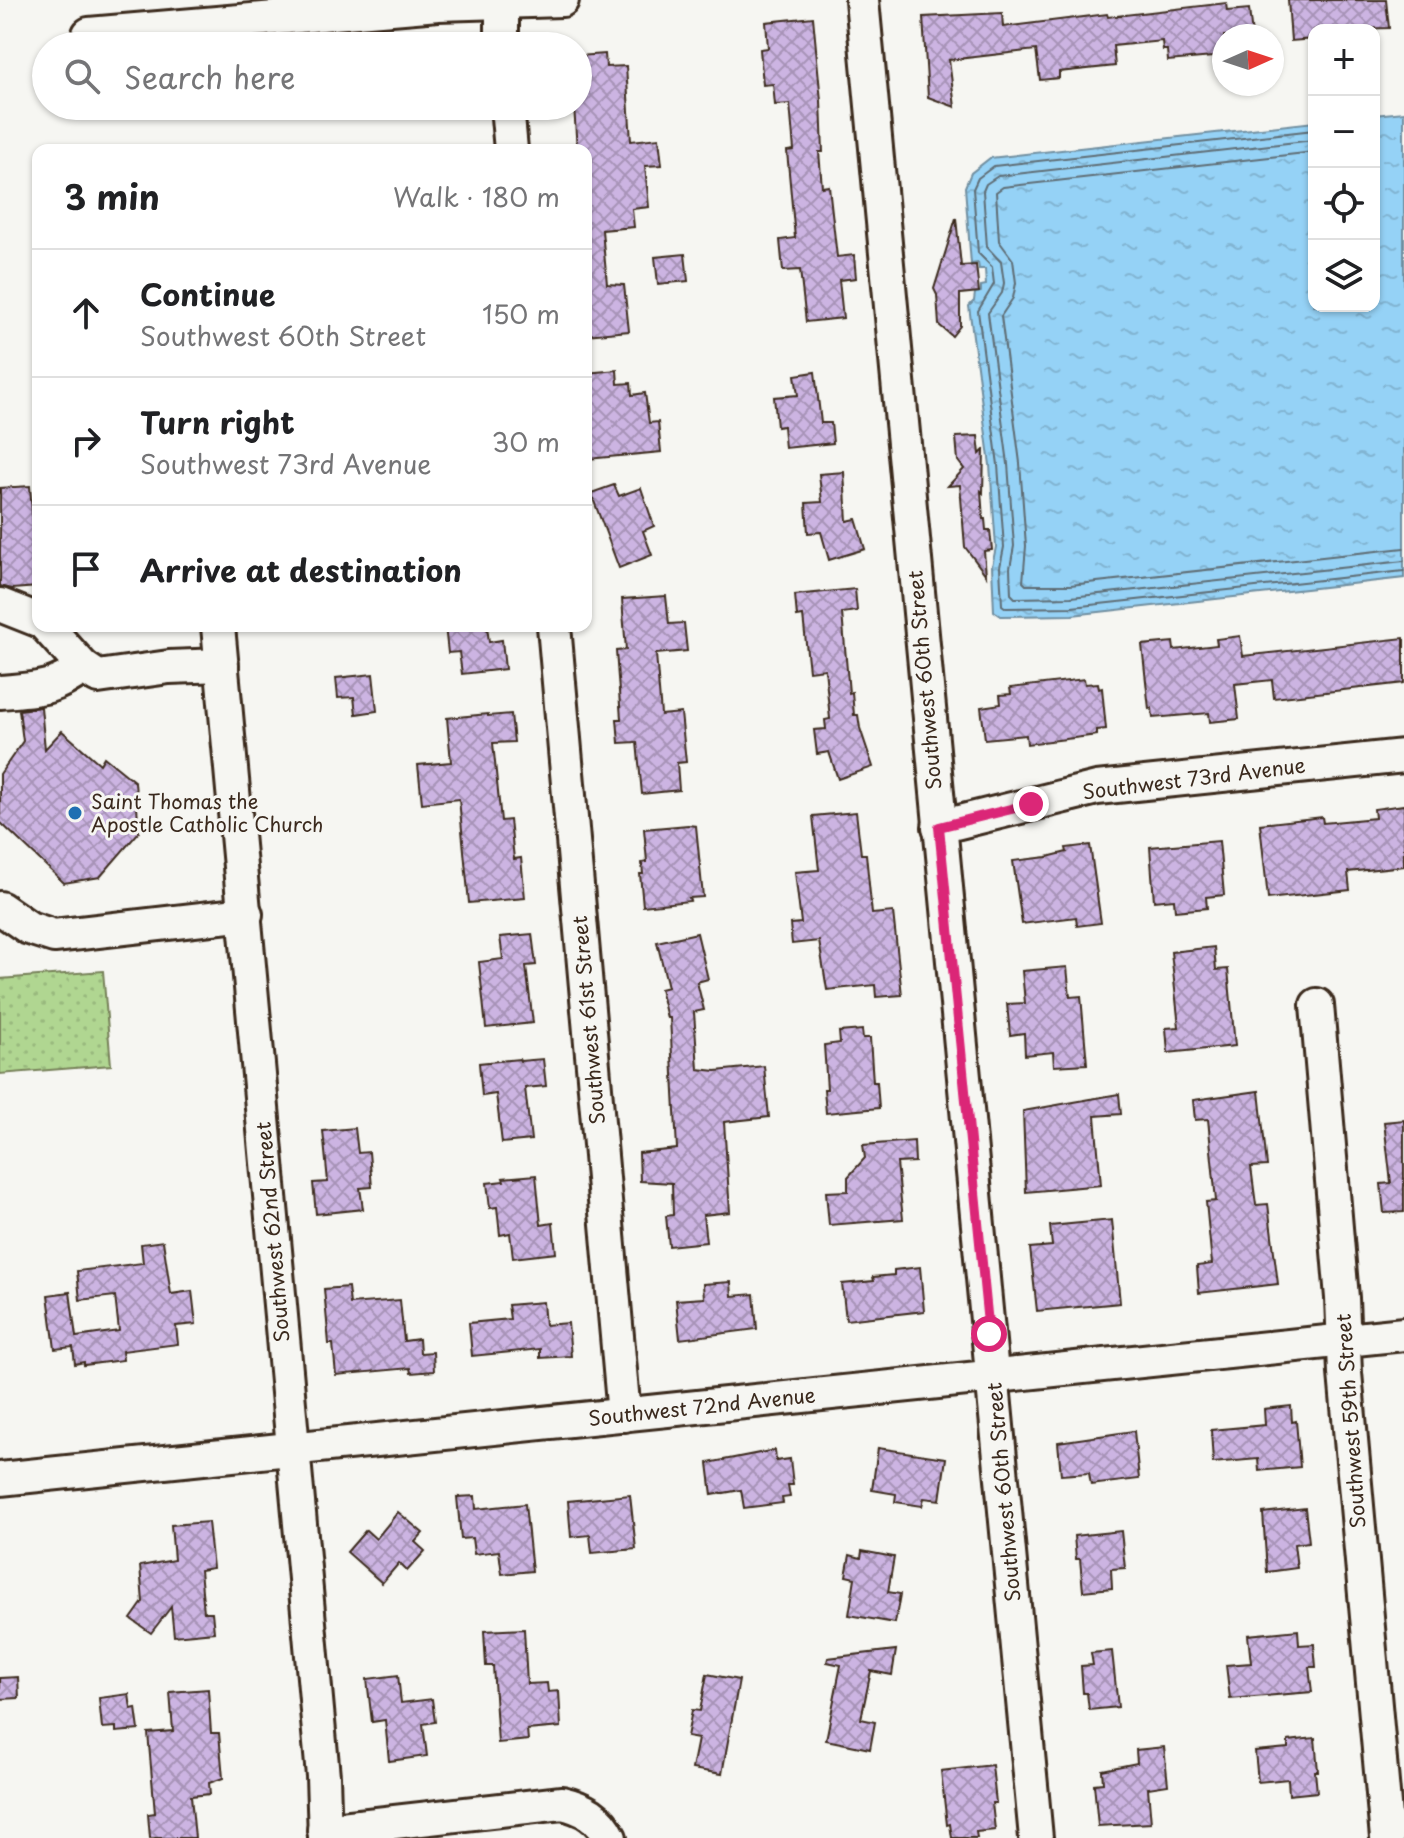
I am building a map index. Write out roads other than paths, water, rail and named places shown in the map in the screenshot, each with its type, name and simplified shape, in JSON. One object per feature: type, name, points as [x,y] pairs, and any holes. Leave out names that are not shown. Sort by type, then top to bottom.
[{"type":"street","points":[[112,32],[438,4],[562,0]]},
{"type":"street","name":"Southwest 60th Street","points":[[862,0],[1036,1838]]},
{"type":"street","points":[[502,1],[502,32]]},
{"type":"street","points":[[508,120],[510,144]]},
{"type":"street","points":[[0,605],[32,617]]},
{"type":"street","points":[[51,632],[83,667],[98,677],[169,667],[222,665]]},
{"type":"street","name":"Southwest 62nd Street","points":[[219,632],[322,1761],[324,1834]]},
{"type":"street","name":"Southwest 61st Street","points":[[555,632],[624,1415]]},
{"type":"street","points":[[0,692],[49,688],[67,680],[83,667]]},
{"type":"street","name":"Southwest 73rd Avenue","points":[[939,827],[1097,788],[1404,756]]},
{"type":"street","points":[[0,908],[29,928],[54,936],[246,914]]},
{"type":"street","name":"Southwest 59th Street","points":[[1317,1005],[1387,1838]]},
{"type":"street","name":"Southwest 72nd Avenue","points":[[0,1479],[1404,1334]]},
{"type":"street","points":[[324,1834],[551,1802],[583,1808],[601,1823],[610,1838]]},
{"type":"water","points":[[1404,112],[1404,578],[1072,615],[1001,616],[994,611],[992,566],[996,547],[990,465],[969,306],[974,301],[975,293],[981,292],[981,286],[986,285],[985,269],[979,269],[978,263],[971,264],[965,187],[971,173],[990,158],[1308,123],[1308,312],[1380,312],[1380,114]]},
{"type":"place","name":"Saint Thomas the Apostle Catholic Church","points":[[75,813]]}]
